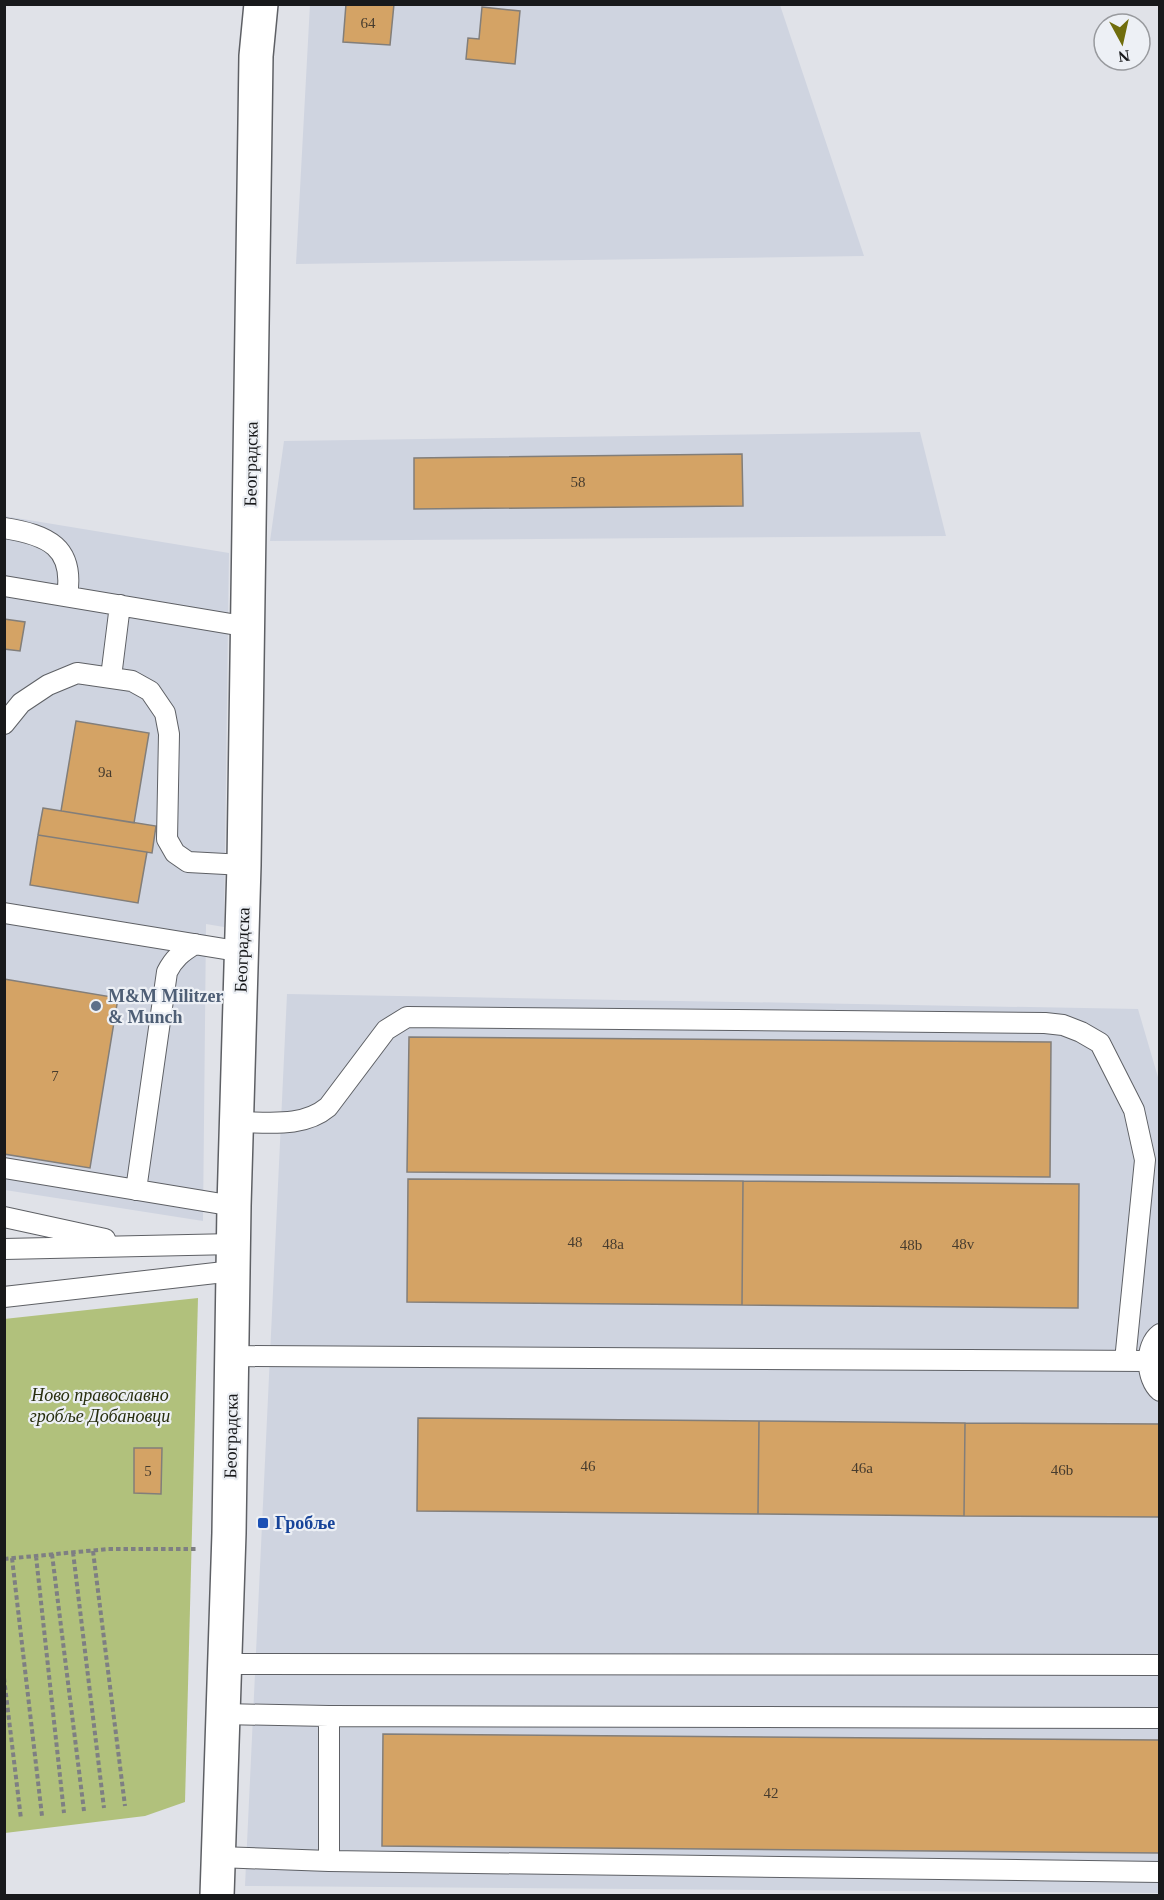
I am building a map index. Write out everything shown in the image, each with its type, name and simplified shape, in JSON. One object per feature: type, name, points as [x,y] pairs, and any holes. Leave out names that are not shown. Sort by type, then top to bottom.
[{"type":"street","name":"Београдска","points":[[217,1896],[228,1549],[234,1206],[243,952],[256,56],[261,4]]},
{"type":"lane","points":[[4,528],[32,534],[56,547],[65,559],[69,572],[68,596]]},
{"type":"lane","points":[[4,586],[249,627]]},
{"type":"lane","points":[[111,677],[120,605]]},
{"type":"lane","points":[[4,724],[21,703],[48,685],[77,673],[132,681],[150,691],[165,713],[169,735],[167,838],[175,853],[188,862],[244,865]]},
{"type":"lane","points":[[4,913],[243,952]]},
{"type":"lane","points":[[136,1190],[167,972],[172,960],[195,944]]},
{"type":"lane","points":[[237,1122],[297,1122],[320,1114],[328,1107],[386,1030],[407,1017],[1063,1025],[1100,1043],[1134,1110],[1145,1160],[1125,1361]]},
{"type":"lane","points":[[4,1168],[234,1206]]},
{"type":"lane","points":[[4,1217],[136,1246],[233,1258]]},
{"type":"lane","points":[[4,1235],[30,1247]]},
{"type":"lane","points":[[4,1249],[136,1246]]},
{"type":"lane","points":[[4,1297],[233,1258]]},
{"type":"lane","points":[[1160,1334],[1155,1337],[1148,1361],[1154,1385],[1160,1391]]},
{"type":"lane","points":[[232,1356],[1148,1361]]},
{"type":"lane","points":[[225,1664],[1160,1665]]},
{"type":"lane","points":[[222,1714],[1160,1718]]},
{"type":"lane","points":[[329,1716],[329,1861]]},
{"type":"lane","points":[[218,1857],[329,1861],[1160,1872]]},
{"type":"path","points":[[4,1559],[93,1551],[228,1549]]},
{"type":"path","points":[[93,1551],[125,1806]]},
{"type":"path","points":[[73,1552],[104,1808]]},
{"type":"path","points":[[52,1554],[84,1811]]},
{"type":"path","points":[[36,1556],[64,1813]]},
{"type":"path","points":[[12,1558],[42,1816]]},
{"type":"path","points":[[4,1678],[21,1819]]},
{"type":"shaded area","points":[[310,4],[780,5],[864,256],[296,264]]},
{"type":"shaded area","points":[[920,432],[946,536],[270,541],[284,441]]},
{"type":"shaded area","points":[[4,516],[229,553],[224,927],[206,924],[203,1221],[5,1190]]},
{"type":"shaded area","points":[[287,994],[1138,1009],[1160,1084],[1159,1893],[245,1886]]},
{"type":"green space","name":"Ново православно гробље Добановци","points":[[198,1298],[185,1802],[145,1816],[5,1833],[4,1319]]},
{"type":"building","points":[[346,4],[394,4],[390,45],[343,42]]},
{"type":"building","points":[[482,7],[520,11],[515,64],[466,59],[468,38],[479,39]]},
{"type":"building","points":[[742,454],[743,506],[414,509],[414,458]]},
{"type":"building","points":[[4,619],[25,622],[20,651],[4,649]]},
{"type":"building","points":[[76,721],[149,733],[134,823],[61,811]]},
{"type":"building","points":[[43,808],[156,826],[152,853],[38,835]]},
{"type":"building","points":[[38,835],[147,852],[138,903],[30,885]]},
{"type":"building","points":[[4,979],[118,998],[90,1168],[4,1154]]},
{"type":"building","points":[[409,1037],[1051,1042],[1050,1177],[407,1172]]},
{"type":"building","points":[[408,1179],[743,1181],[742,1305],[407,1302]]},
{"type":"building","points":[[743,1181],[1079,1184],[1078,1308],[742,1305]]},
{"type":"building","points":[[418,1418],[759,1421],[758,1514],[417,1511]]},
{"type":"building","points":[[759,1421],[965,1423],[964,1516],[758,1514]]},
{"type":"building","points":[[965,1423],[1160,1424],[1160,1517],[964,1516]]},
{"type":"building","points":[[134,1448],[162,1448],[161,1494],[134,1493]]},
{"type":"building","points":[[383,1734],[1160,1740],[1160,1853],[382,1846]]},
{"type":"place","name":"M&M Militzer & Munch","points":[[96,1006]]},
{"type":"place","name":"Гробље","points":[[263,1523]]}]
